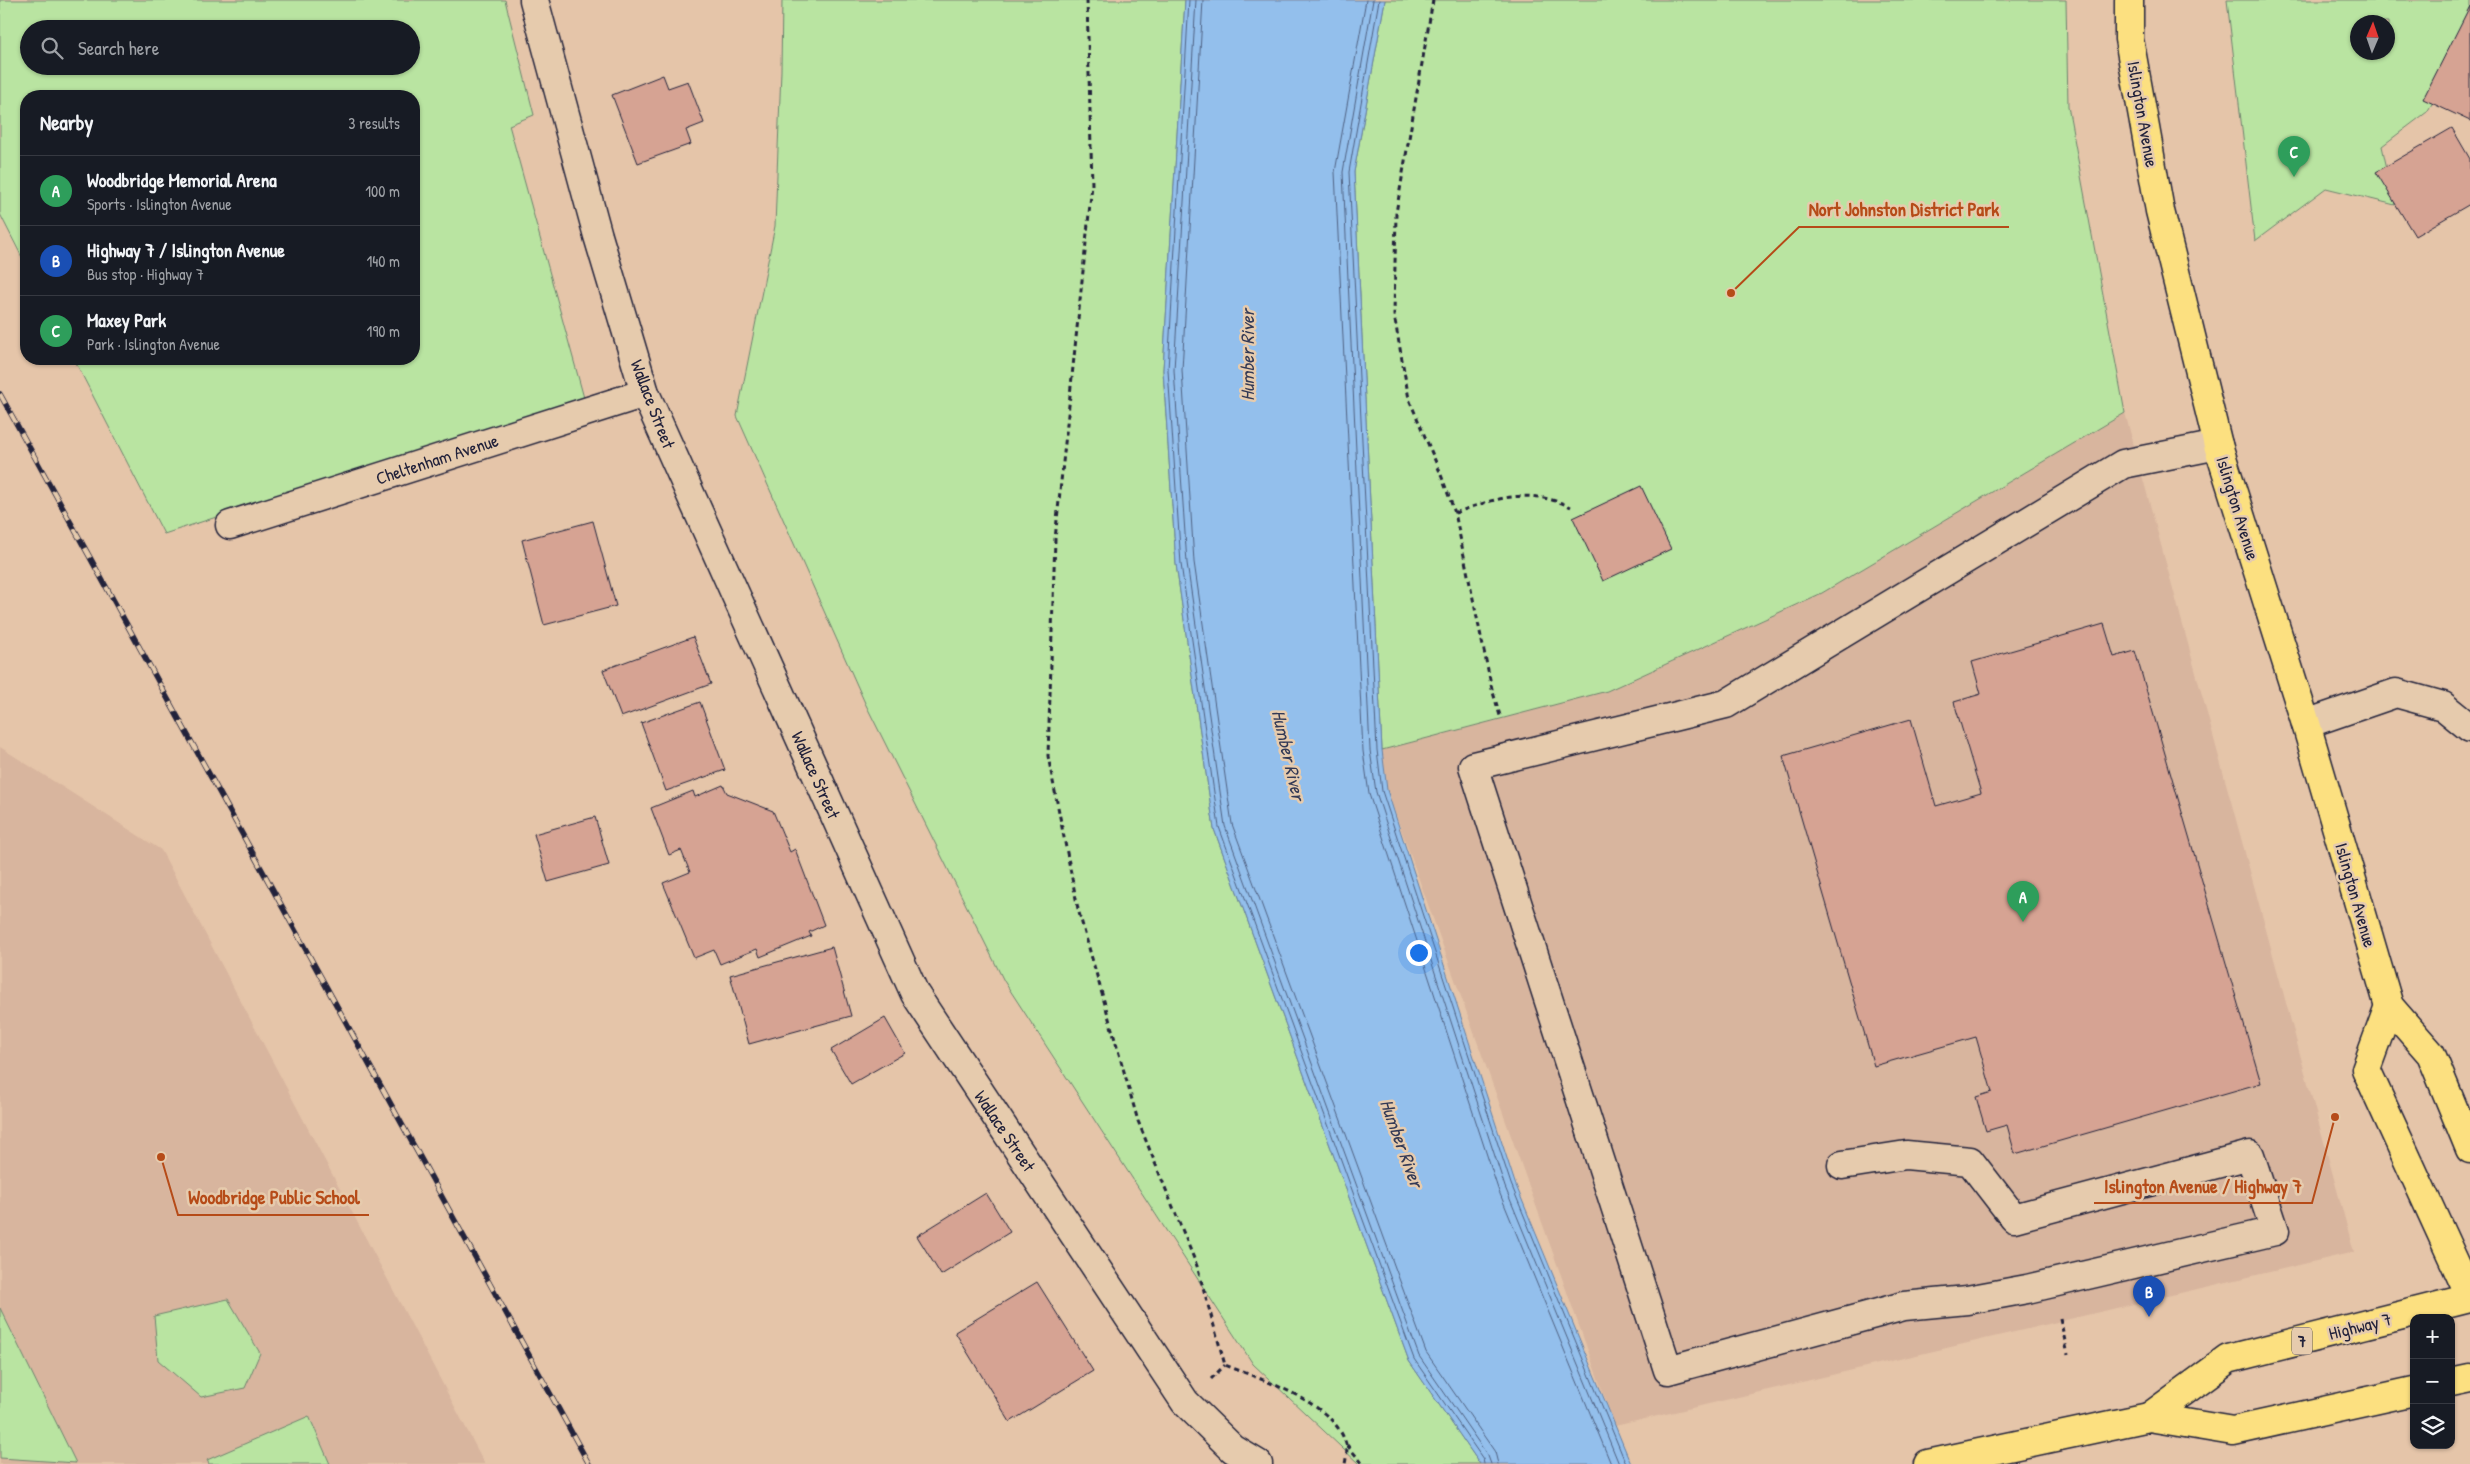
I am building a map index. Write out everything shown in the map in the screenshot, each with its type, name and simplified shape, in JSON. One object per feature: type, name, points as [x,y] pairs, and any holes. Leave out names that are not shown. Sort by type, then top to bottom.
[{"type":"main road","name":"Islington Avenue","points":[[2129,0],[2129,39],[2160,211],[2218,445],[2306,724],[2389,1006],[2431,1054],[2470,1149]]},
{"type":"main road","points":[[2389,1006],[2366,1069],[2470,1297]]},
{"type":"main road","name":"Highway 7","points":[[2149,1416],[2228,1360],[2470,1297]]},
{"type":"main road","points":[[2455,1381],[2470,1378]]},
{"type":"main road","name":"Highway 7","points":[[1928,1464],[2149,1416],[2233,1431],[2410,1391]]},
{"type":"street","name":"Wallace Street","points":[[534,0],[598,236],[645,393],[915,994],[1185,1402],[1233,1449],[1258,1464]]},
{"type":"street","name":"Cheltenham Avenue","points":[[230,525],[645,393]]},
{"type":"street","points":[[1842,1165],[1906,1155],[1970,1161],[2014,1218],[2250,1155],[2275,1231],[2027,1289],[1966,1300],[1904,1306],[1668,1370],[1474,766],[1726,704],[2123,464],[2218,445]]},
{"type":"street","points":[[2306,724],[2396,693],[2442,706],[2470,728]]},
{"type":"path","points":[[1087,0],[1092,185],[1055,539],[1048,756],[1078,909],[1138,1121],[1197,1266],[1225,1366],[1294,1392],[1333,1422],[1346,1445],[1364,1464]]},
{"type":"path","points":[[1433,0],[1396,214],[1394,315],[1409,399],[1454,513],[1492,689],[1501,719]]},
{"type":"path","points":[[1454,513],[1497,498],[1528,496],[1554,499],[1571,506]]},
{"type":"path","points":[[1346,1445],[1346,1464]]},
{"type":"shaded area","points":[[2125,413],[2354,1252],[1615,1426],[1387,790],[1382,750],[1607,691],[1822,593]]},
{"type":"shaded area","points":[[0,747],[161,850],[485,1464],[0,1464]]},
{"type":"green space","points":[[0,0],[505,0],[534,115],[509,125],[584,398],[164,534],[77,365],[420,365],[420,90],[20,90],[20,253],[0,214]]},
{"type":"green space","points":[[782,0],[1185,0],[1163,370],[1176,564],[1214,829],[1409,1361],[1480,1464],[1359,1464],[1253,1364],[1004,981],[865,703],[737,416],[775,226]]},
{"type":"green space","points":[[1385,0],[2066,0],[2068,106],[2125,413],[1822,593],[1607,691],[1382,750],[1354,172]]},
{"type":"green space","points":[[2227,0],[2470,0],[2470,42],[2427,112],[2382,146],[2395,205],[2326,188],[2255,241]]},
{"type":"green space","points":[[228,1299],[260,1353],[245,1388],[201,1397],[158,1360],[154,1316]]},
{"type":"green space","points":[[0,1308],[76,1463],[0,1458]]},
{"type":"green space","points":[[309,1416],[330,1464],[209,1464],[207,1460]]},
{"type":"water","name":"Humber River","points":[[1185,0],[1385,0],[1354,172],[1382,750],[1387,790],[1515,1183],[1631,1464],[1480,1464],[1409,1361],[1214,829],[1176,564],[1163,370]]},
{"type":"building","points":[[2470,6],[2470,121],[2423,99]]},
{"type":"building","points":[[663,75],[668,88],[688,81],[704,123],[686,130],[691,144],[638,163],[612,95]]},
{"type":"building","points":[[2452,128],[2470,159],[2470,204],[2415,236],[2376,172]]},
{"type":"building","points":[[1641,486],[1671,549],[1603,581],[1573,518]]},
{"type":"building","points":[[593,521],[616,606],[544,625],[522,540]]},
{"type":"building","points":[[2104,624],[2114,657],[2135,651],[2261,1083],[2015,1154],[2007,1125],[1986,1131],[1976,1097],[1992,1092],[1976,1037],[1874,1066],[1783,756],[1911,719],[1936,806],[1981,793],[1954,702],[1981,694],[1972,662]]},
{"type":"building","points":[[693,637],[711,684],[621,717],[603,670]]},
{"type":"building","points":[[700,702],[725,770],[666,791],[641,723]]},
{"type":"building","points":[[723,785],[727,793],[773,811],[790,852],[795,849],[824,925],[809,932],[811,936],[760,957],[757,949],[720,964],[714,950],[694,958],[663,883],[690,872],[681,850],[669,855],[651,808],[693,791],[695,797]]},
{"type":"building","points":[[595,817],[609,865],[548,882],[534,834]]},
{"type":"building","points":[[832,947],[851,1016],[749,1044],[730,975]]},
{"type":"building","points":[[885,1018],[905,1053],[851,1084],[831,1050]]},
{"type":"building","points":[[986,1193],[1010,1232],[941,1275],[917,1236]]},
{"type":"building","points":[[1037,1282],[1093,1371],[1010,1422],[955,1332]]},
{"type":"railway","points":[[0,394],[589,1464]]},
{"type":"place","name":"Maxey Park","points":[[2294,177]]},
{"type":"place","name":"Nort Johnston District Park","points":[[1731,293]]},
{"type":"place","name":"Woodbridge Memorial Arena","points":[[2023,922]]},
{"type":"place","name":"Islington Avenue / Highway 7","points":[[2335,1117]]},
{"type":"place","name":"Woodbridge Public School","points":[[161,1157]]},
{"type":"place","name":"Highway 7 / Islington Avenue","points":[[2149,1317]]}]
